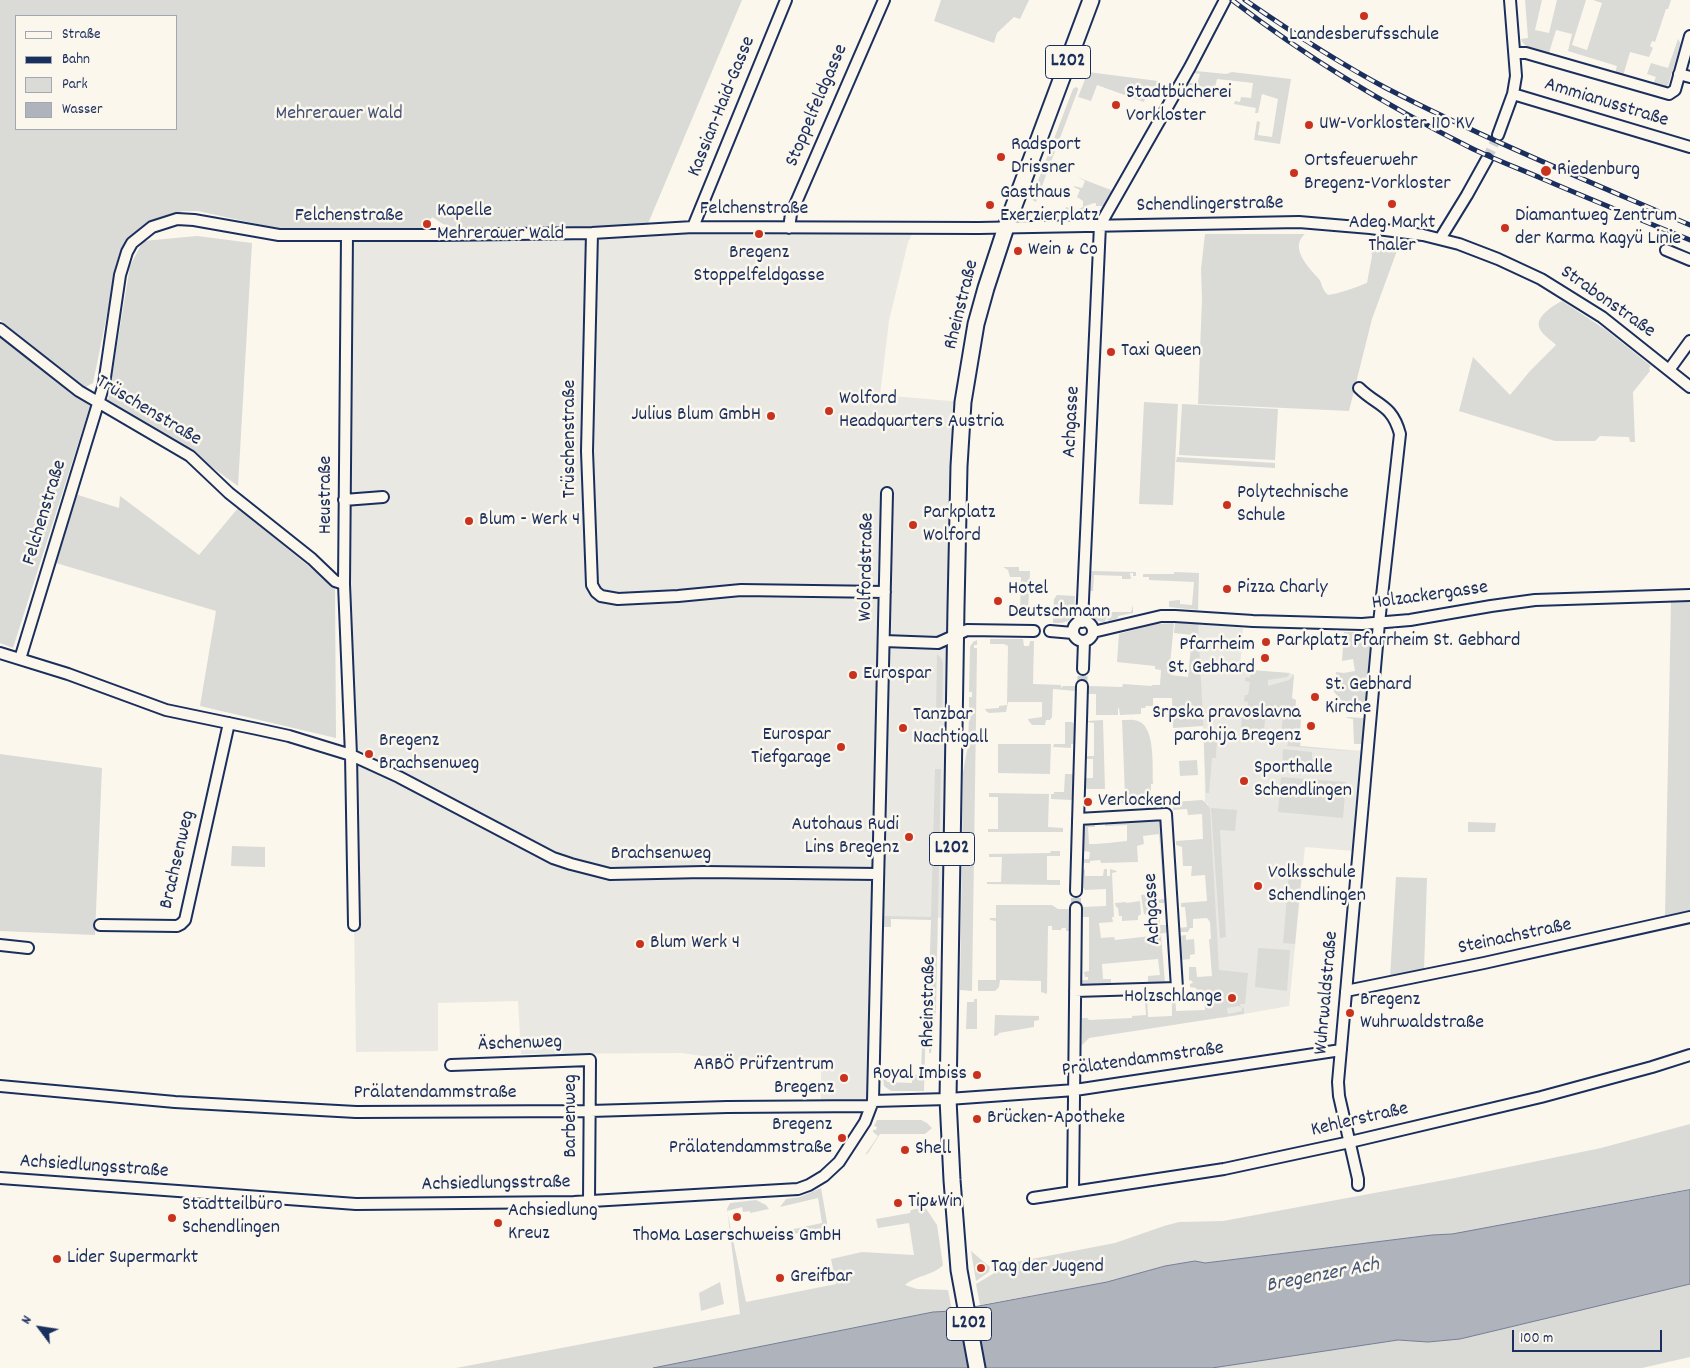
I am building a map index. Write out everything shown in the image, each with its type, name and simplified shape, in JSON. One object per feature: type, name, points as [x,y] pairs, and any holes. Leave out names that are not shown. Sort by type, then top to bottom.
[{"type":"main road","name":"Rheinstraße","points":[[977,1368],[961,1281],[952,1180],[948,1099],[955,636],[959,466],[963,402],[980,308],[1006,227],[1091,0]]},
{"type":"street","name":"Kassian-Haid-Gasse","points":[[693,227],[786,0]]},
{"type":"street","name":"Stoppelfeldgasse","points":[[789,228],[791,214],[884,0]]},
{"type":"street","points":[[1100,225],[1190,67],[1225,0]]},
{"type":"street","points":[[1498,135],[1513,94],[1516,76],[1510,0]]},
{"type":"street","points":[[1515,53],[1526,53],[1669,94],[1675,90],[1690,36]]},
{"type":"street","points":[[1679,74],[1690,77]]},
{"type":"street","name":"Ammianusstraße","points":[[1513,94],[1690,147]]},
{"type":"street","points":[[1440,239],[1468,195],[1487,159]]},
{"type":"street","name":"Felchenstraße","points":[[20,659],[99,402],[109,361],[118,286],[126,252],[132,243],[147,231],[162,223],[184,219],[279,234],[347,235],[592,233],[693,227],[1006,227]]},
{"type":"street","name":"Schendlingerstraße","points":[[1006,227],[1310,223],[1405,232],[1440,239]]},
{"type":"street","name":"Achgasse","points":[[1082,622],[1100,225]]},
{"type":"street","name":"Trüschenstraße","points":[[592,233],[587,451],[592,585],[596,592],[601,596],[618,599],[741,590],[885,592]]},
{"type":"street","name":"Heustraße","points":[[347,235],[344,584],[351,755]]},
{"type":"street","name":"Strabonstraße","points":[[1440,239],[1498,259],[1563,292],[1602,317],[1690,387]]},
{"type":"street","points":[[1666,250],[1690,260]]},
{"type":"street","name":"Trüschenstraße","points":[[0,329],[79,391],[190,456],[229,493],[312,558],[335,580],[344,584]]},
{"type":"street","points":[[1669,370],[1690,341]]},
{"type":"street","name":"Wuhrwaldstraße","points":[[1358,1185],[1338,1090],[1380,623],[1400,434],[1399,428],[1386,407],[1359,388]]},
{"type":"street","name":"Wolfordstraße","points":[[884,642],[887,492]]},
{"type":"street","points":[[344,500],[383,497]]},
{"type":"street","name":"Holzackergasse","points":[[1093,632],[1150,618],[1175,616],[1299,622],[1380,623],[1535,600],[1690,595]]},
{"type":"street","points":[[1073,632],[1077,624],[1082,622],[1092,625],[1093,632],[1091,637],[1084,641]]},
{"type":"street","points":[[948,1099],[872,1104],[884,642],[938,643],[967,630],[1033,631]]},
{"type":"street","points":[[1050,631],[1073,632]]},
{"type":"street","points":[[1073,632],[1076,638],[1084,641]]},
{"type":"street","points":[[1083,669],[1084,641]]},
{"type":"street","name":"Brachsenweg","points":[[0,653],[68,674],[166,710],[289,736],[351,755],[399,776],[553,858],[599,872],[610,874],[704,872],[878,874]]},
{"type":"street","points":[[1076,890],[1082,686]]},
{"type":"street","name":"Brachsenweg","points":[[100,925],[177,926],[185,920],[228,723]]},
{"type":"street","points":[[351,755],[354,925]]},
{"type":"street","name":"Achgasse","points":[[1075,991],[1177,988],[1166,814],[1078,819]]},
{"type":"street","points":[[1073,1192],[1076,908]]},
{"type":"street","name":"Steinachstraße","points":[[1346,992],[1690,917]]},
{"type":"street","points":[[0,946],[28,948]]},
{"type":"street","name":"Prälatendammstraße","points":[[948,1099],[1075,1090],[1341,1050]]},
{"type":"street","name":"Kehlerstraße","points":[[1033,1198],[1224,1168],[1350,1142],[1541,1097],[1690,1055]]},
{"type":"street","name":"Äschenweg","points":[[451,1065],[590,1060]]},
{"type":"street","name":"Barbenweg","points":[[590,1060],[590,1201]]},
{"type":"street","name":"Prälatendammstraße","points":[[0,1086],[176,1102],[356,1112],[590,1111],[872,1104]]},
{"type":"street","name":"Achsiedlungsstraße","points":[[0,1178],[356,1204],[532,1203],[798,1189],[804,1188],[824,1176],[839,1162],[865,1122],[872,1104]]},
{"type":"shaded area","points":[[916,227],[908,242],[889,321],[880,395],[963,402],[951,918],[877,917],[873,1101],[821,1106],[821,1062],[736,1061],[682,1053],[521,1054],[518,1001],[438,1003],[438,1051],[356,1052],[344,584],[347,235]]},
{"type":"shaded area","points":[[1197,624],[1243,628],[1240,669],[1294,674],[1287,745],[1364,751],[1354,851],[1305,847],[1289,1006],[1221,1018],[1208,804],[1205,802],[1204,739]]},
{"type":"green space","name":"Mehrerauer Wald","points":[[0,0],[742,0],[647,226],[592,228],[453,227],[443,224],[432,217],[426,227],[422,229],[280,229],[198,211],[183,211],[161,217],[145,225],[132,235],[119,255],[93,383],[84,388],[0,320]]},
{"type":"green space","points":[[941,0],[1029,0],[1020,19],[1014,17],[997,33],[994,43],[934,21]]},
{"type":"green space","points":[[1525,0],[1542,0],[1535,30],[1549,33],[1557,0],[1586,0],[1572,45],[1587,50],[1602,3],[1593,0],[1671,0],[1655,42],[1652,41],[1650,46],[1653,48],[1649,57],[1630,52],[1623,76],[1615,73],[1617,66],[1568,51],[1572,34],[1556,30],[1549,53],[1525,45],[1521,39],[1528,38]]},
{"type":"green space","points":[[1678,39],[1681,44],[1668,85],[1665,88],[1653,84],[1656,77],[1647,74],[1651,63],[1668,68]]},
{"type":"green space","points":[[1196,71],[1226,74],[1232,72],[1291,79],[1280,144],[1254,140],[1257,121],[1260,122],[1258,135],[1272,137],[1278,99],[1262,94],[1258,113],[1255,113],[1256,108],[1234,104],[1235,101],[1240,102],[1241,97],[1251,98],[1253,83],[1217,79],[1215,87],[1212,87],[1210,96],[1207,95],[1209,89],[1190,85],[1185,91],[1183,89],[1186,82],[1197,84],[1200,74],[1193,73]]},
{"type":"green space","points":[[1088,72],[1158,81],[1169,90],[1150,86],[1144,102],[1097,85],[1091,101],[1078,97]]},
{"type":"green space","points":[[1076,87],[1078,90],[1036,202],[1031,199],[1073,89]]},
{"type":"green space","points":[[1077,177],[1112,191],[1103,206],[1096,206],[1096,203],[1091,204],[1081,214],[1093,212],[1095,214],[1096,210],[1101,210],[1098,214],[1062,215],[1066,207],[1076,210],[1083,207],[1083,201],[1077,197],[1080,190],[1074,186],[1082,188],[1085,181]]},
{"type":"green space","points":[[1205,234],[1305,234],[1301,239],[1299,251],[1305,263],[1320,280],[1328,295],[1367,283],[1372,256],[1370,237],[1393,240],[1396,243],[1398,248],[1372,319],[1349,411],[1198,404],[1202,299],[1201,269]]},
{"type":"green space","points":[[197,236],[252,243],[238,486],[191,452],[108,400],[130,266],[143,241]]},
{"type":"green space","points":[[1562,301],[1606,330],[1651,366],[1649,368],[1650,371],[1633,392],[1635,442],[1630,442],[1629,437],[1600,436],[1595,441],[1555,441],[1459,411],[1473,357],[1510,395],[1530,371],[1556,345],[1542,332],[1539,323],[1546,311]]},
{"type":"green space","points":[[0,338],[90,406],[13,648],[0,643]]},
{"type":"green space","points":[[1144,402],[1178,404],[1173,505],[1139,504]]},
{"type":"green space","points":[[1182,404],[1278,409],[1275,460],[1179,455]]},
{"type":"green space","points":[[1177,457],[1275,463],[1275,468],[1176,462]]},
{"type":"green space","points":[[75,494],[119,508],[120,496],[199,555],[238,508],[335,588],[336,738],[200,706],[216,611],[56,563]]},
{"type":"green space","points":[[1003,567],[1019,567],[1019,571],[1030,571],[1028,612],[1020,612],[1021,577],[1010,577],[1008,570]]},
{"type":"green space","points":[[1091,571],[1136,572],[1136,576],[1130,573],[1131,579],[1122,579],[1122,576],[1094,575],[1093,591],[1090,591]]},
{"type":"green space","points":[[1174,572],[1199,573],[1198,610],[1169,607],[1169,601],[1180,600],[1180,604],[1192,605],[1194,582],[1149,580],[1149,577],[1143,577],[1143,574],[1174,574]]},
{"type":"green space","points":[[1057,595],[1075,596],[1072,617],[1066,622],[1053,623],[1054,599]]},
{"type":"green space","points":[[1671,600],[1690,600],[1690,911],[1665,917]]},
{"type":"green space","points":[[1133,605],[1133,613],[1118,616],[1118,618],[1109,621],[1106,618],[1105,622],[1092,616],[1090,608],[1103,608],[1103,612],[1131,612]]},
{"type":"green space","points":[[1174,623],[1170,665],[1172,665],[1171,675],[1188,677],[1192,635],[1174,633],[1175,623],[1198,624],[1204,737],[1253,742],[1217,740],[1216,758],[1212,758],[1209,793],[1206,793],[1203,726],[1173,728],[1172,698],[1153,698],[1153,706],[1141,708],[1141,714],[1120,715],[1118,708],[1118,715],[1096,715],[1096,694],[1088,694],[1088,686],[1122,687],[1123,684],[1160,685],[1161,670],[1155,669],[1155,666],[1117,662],[1119,634],[1154,624]]},
{"type":"green space","points":[[1344,632],[1370,633],[1365,714],[1346,714],[1342,701],[1334,692],[1336,672],[1355,671],[1353,659],[1342,661]]},
{"type":"green space","points":[[990,639],[1023,639],[1024,646],[1029,646],[1030,641],[1034,641],[1033,684],[1061,685],[1061,688],[1063,686],[1076,686],[1076,691],[1053,689],[1052,717],[1050,720],[1046,720],[1045,725],[1032,725],[1028,720],[1042,717],[1042,702],[1008,702],[1006,712],[989,713],[986,711],[985,709],[999,708],[999,706],[1007,705],[1008,646],[1004,644],[990,644]]},
{"type":"green space","points":[[977,640],[977,645],[974,645],[977,651],[972,991],[960,990],[963,772],[968,745],[969,716],[972,716],[972,709],[969,709],[969,697],[972,697],[972,692],[969,692],[970,647]]},
{"type":"green space","points":[[937,654],[943,663],[942,722],[936,722]]},
{"type":"green space","points":[[1251,670],[1290,673],[1287,677],[1268,680],[1268,686],[1289,680],[1294,675],[1292,698],[1296,700],[1295,716],[1301,717],[1300,734],[1302,734],[1300,746],[1359,752],[1287,746],[1288,739],[1281,738],[1283,713],[1275,704],[1265,720],[1264,730],[1241,728],[1242,715],[1247,715],[1248,702],[1244,701],[1245,695],[1248,695],[1250,682],[1245,681],[1246,677],[1250,678]]},
{"type":"green space","points":[[1347,717],[1364,718],[1362,744],[1354,744],[1353,719]]},
{"type":"green space","points":[[1103,720],[1105,789],[1085,789],[1085,778],[1093,778],[1093,759],[1086,759],[1086,756],[1094,756],[1094,723],[1087,721]]},
{"type":"green space","points":[[1122,720],[1136,720],[1144,725],[1148,731],[1153,759],[1151,796],[1153,798],[1149,808],[1146,808],[1146,801],[1105,804],[1105,796],[1125,795]]},
{"type":"green space","points":[[1065,722],[1075,724],[1075,744],[1071,744],[1071,748],[1053,747],[1054,744],[1065,744]]},
{"type":"green space","points":[[998,744],[1051,744],[1050,774],[998,773]]},
{"type":"green space","points":[[1283,749],[1312,752],[1311,769],[1282,767]]},
{"type":"green space","points":[[0,754],[102,768],[95,935],[0,931]]},
{"type":"green space","points":[[1197,760],[1198,775],[1180,776],[1179,761]]},
{"type":"green space","points":[[935,769],[941,769],[936,1008],[931,1053],[929,1053],[930,1018],[926,1017],[924,1091],[891,1091],[884,1086],[883,1077],[879,1077],[880,1060],[880,1074],[887,1075],[887,1082],[912,1083],[912,1075],[921,1075],[923,1014],[928,1014],[931,920],[891,919],[891,927],[884,927],[883,941],[883,916],[931,917]]},
{"type":"green space","points":[[1065,774],[1073,774],[1072,800],[1051,799],[1051,794],[1054,794],[1054,792],[1064,792]]},
{"type":"green space","points":[[1281,777],[1346,782],[1343,818],[1278,812]]},
{"type":"green space","points":[[989,793],[1049,794],[1048,827],[1063,828],[1063,832],[988,832],[988,829],[998,829],[998,797],[989,797]]},
{"type":"green space","points":[[1202,800],[1210,808],[1219,970],[1248,973],[1245,1004],[1240,1004],[1241,1008],[1239,1006],[1227,1008],[1228,1014],[1242,1011],[1244,1007],[1244,1014],[1089,1038],[1082,1045],[1082,1018],[1089,1020],[1132,1018],[1132,1016],[1146,1015],[1145,1001],[1136,1001],[1137,996],[1147,997],[1148,1017],[1172,1016],[1172,993],[1178,993],[1178,996],[1175,996],[1176,1011],[1205,1010],[1204,995],[1197,995],[1196,988],[1190,987],[1190,984],[1193,983],[1189,980],[1189,967],[1196,967],[1197,977],[1212,976],[1209,939],[1211,939],[1210,922],[1207,918],[1193,919],[1193,928],[1190,928],[1188,932],[1178,932],[1178,928],[1187,927],[1185,907],[1181,907],[1181,903],[1207,901],[1205,875],[1191,876],[1192,866],[1183,866],[1182,847],[1176,845],[1176,841],[1203,839],[1202,814],[1188,815],[1187,809],[1173,810],[1173,802]]},
{"type":"green space","points":[[1211,808],[1237,810],[1235,831],[1220,830],[1226,937],[1220,938]]},
{"type":"green space","points":[[1161,818],[1167,903],[1159,903],[1160,925],[1170,925],[1170,932],[1158,934],[1157,919],[1148,919],[1147,915],[1144,914],[1141,895],[1148,894],[1149,901],[1164,899],[1159,834],[1143,836],[1144,844],[1137,846],[1138,862],[1101,863],[1100,860],[1084,863],[1083,859],[1089,859],[1090,852],[1083,851],[1083,824],[1095,822],[1095,827],[1088,827],[1089,844],[1099,844],[1127,841],[1127,825],[1105,826],[1105,822]]},
{"type":"green space","points":[[1468,822],[1496,823],[1495,832],[1468,832]]},
{"type":"green space","points":[[232,846],[265,847],[265,867],[231,866]]},
{"type":"green space","points":[[1051,851],[1060,851],[1060,856],[1047,856],[1047,880],[1060,880],[1060,885],[987,884],[987,882],[1001,882],[1002,857],[989,857],[989,854],[1050,853]]},
{"type":"green space","points":[[1085,869],[1085,876],[1103,876],[1104,869],[1107,869],[1107,876],[1110,876],[1110,869],[1117,871],[1112,873],[1113,922],[1099,923],[1101,938],[1114,937],[1115,940],[1161,935],[1165,983],[1148,984],[1148,976],[1160,975],[1158,959],[1102,964],[1103,979],[1111,979],[1111,985],[1082,986],[1082,980],[1088,980],[1084,972],[1089,971],[1089,917],[1081,917],[1081,907],[1106,906],[1106,889],[1085,890],[1082,886],[1082,871]]},
{"type":"green space","points":[[1289,873],[1302,874],[1302,876],[1297,876],[1297,879],[1301,879],[1295,944],[1283,943]]},
{"type":"green space","points":[[1396,877],[1427,878],[1424,971],[1390,978]]},
{"type":"green space","points":[[1140,901],[1141,914],[1138,916],[1138,920],[1122,921],[1122,916],[1119,916],[1115,903]]},
{"type":"green space","points":[[996,905],[1052,905],[1058,909],[1069,909],[1069,931],[1066,931],[1066,928],[1052,930],[1052,926],[1048,926],[1047,994],[1041,992],[1041,981],[1000,980],[999,987],[995,991],[978,991],[978,980],[996,980],[996,921],[990,920],[990,918],[996,918]]},
{"type":"green space","points":[[1186,935],[1186,940],[1194,939],[1195,954],[1190,955],[1190,959],[1180,960],[1178,936]]},
{"type":"green space","points":[[1258,948],[1290,950],[1287,991],[1255,987]]},
{"type":"green space","points":[[974,999],[977,999],[977,1029],[966,1029],[967,1002],[974,1002]]},
{"type":"green space","points":[[995,1015],[1039,1016],[1039,1020],[1034,1021],[1034,1027],[999,1033],[994,1036]]},
{"type":"green space","points":[[877,1120],[921,1120],[932,1128],[925,1134],[880,1134],[865,1155],[878,1136],[873,1132],[877,1127],[874,1126]]},
{"type":"green space","points":[[1690,1124],[1690,1190],[1452,1234],[1205,1263],[1195,1261],[1165,1266],[1107,1282],[980,1305],[976,1284],[1011,1263],[1115,1243],[1179,1222],[1223,1221],[1450,1179],[1601,1148]]},
{"type":"green space","points":[[821,1188],[827,1227],[794,1234],[789,1230],[822,1223],[818,1198],[780,1207],[786,1199],[800,1197]]},
{"type":"green space","points":[[756,1200],[766,1205],[769,1209],[750,1213],[750,1211],[743,1212],[742,1207],[727,1211],[730,1203]]},
{"type":"green space","points":[[925,1207],[937,1225],[943,1265],[939,1269],[914,1279],[905,1285],[917,1289],[948,1290],[952,1311],[933,1312],[653,1368],[456,1368],[740,1314],[728,1214],[746,1302],[836,1284],[831,1259],[862,1252],[914,1255],[909,1223],[878,1228],[876,1219],[910,1213],[911,1210]]},
{"type":"green space","points":[[971,1251],[990,1267],[989,1272],[976,1281]]},
{"type":"green space","points":[[720,1282],[724,1304],[701,1311],[699,1293]]},
{"type":"green space","points":[[1690,1284],[1690,1357],[1642,1368],[1212,1368],[1398,1340],[1428,1342],[1460,1339]]},
{"type":"water","name":"Bregenzer Ach","points":[[1690,1190],[1690,1284],[1460,1339],[1428,1342],[1398,1340],[1212,1368],[653,1368],[933,1312],[952,1311],[1107,1282],[1165,1266],[1195,1261],[1205,1263],[1452,1234]]},
{"type":"tunnel","points":[[1487,159],[1498,135]]},
{"type":"tunnel","points":[[1082,686],[1083,669]]},
{"type":"tunnel","points":[[1076,891],[1076,908]]},
{"type":"railway","points":[[1232,0],[1319,62],[1380,99],[1442,133],[1490,157],[1690,240]]},
{"type":"railway","points":[[1245,0],[1350,68],[1423,107],[1575,176],[1690,225]]},
{"type":"place","name":"Landesberufsschule","points":[[1364,16]]},
{"type":"place","name":"Stadtbücherei Vorkloster","points":[[1116,105]]},
{"type":"place","name":"UW-Vorkloster 110 KV","points":[[1309,125]]},
{"type":"place","name":"Radsport Drissner","points":[[1001,157]]},
{"type":"place","name":"Riedenburg","points":[[1546,171]]},
{"type":"place","name":"Ortsfeuerwehr Bregenz-Vorkloster","points":[[1294,173]]},
{"type":"place","name":"Adeg Markt Thaler","points":[[1392,204]]},
{"type":"place","name":"Gasthaus Exerzierplatz","points":[[990,205]]},
{"type":"place","name":"Kapelle Mehrerauer Wald","points":[[427,224]]},
{"type":"place","name":"Diamantweg Zentrum der Karma Kagyü Linie","points":[[1505,228]]},
{"type":"place","name":"Bregenz Stoppelfeldgasse","points":[[759,234]]},
{"type":"place","name":"Wein & Co","points":[[1018,251]]},
{"type":"place","name":"Taxi Queen","points":[[1111,352]]},
{"type":"place","name":"Wolford Headquarters Austria","points":[[829,411]]},
{"type":"place","name":"Julius Blum GmbH","points":[[771,416]]},
{"type":"place","name":"Polytechnische Schule","points":[[1227,505]]},
{"type":"place","name":"Blum - Werk 4","points":[[469,521]]},
{"type":"place","name":"Parkplatz Wolford","points":[[913,525]]},
{"type":"place","name":"Pizza Charly","points":[[1227,589]]},
{"type":"place","name":"Hotel Deutschmann","points":[[998,601]]},
{"type":"place","name":"Parkplatz Pfarrheim St. Gebhard","points":[[1266,642]]},
{"type":"place","name":"Pfarrheim St. Gebhard","points":[[1265,658]]},
{"type":"place","name":"Eurospar","points":[[853,675]]},
{"type":"place","name":"St. Gebhard Kirche","points":[[1315,697]]},
{"type":"place","name":"Srpska pravoslavna parohija Bregenz","points":[[1311,726]]},
{"type":"place","name":"Tanzbar Nachtigall","points":[[903,728]]},
{"type":"place","name":"Eurospar Tiefgarage","points":[[841,747]]},
{"type":"place","name":"Bregenz Brachsenweg","points":[[369,754]]},
{"type":"place","name":"Sporthalle Schendlingen","points":[[1244,781]]},
{"type":"place","name":"Verlockend","points":[[1088,802]]},
{"type":"place","name":"Autohaus Rudi Lins Bregenz","points":[[909,837]]},
{"type":"place","name":"Volksschule Schendlingen","points":[[1258,886]]},
{"type":"place","name":"Blum Werk 4","points":[[640,944]]},
{"type":"place","name":"Holzschlange","points":[[1232,998]]},
{"type":"place","name":"Bregenz Wuhrwaldstraße","points":[[1350,1013]]},
{"type":"place","name":"Royal Imbiss","points":[[977,1075]]},
{"type":"place","name":"ARBÖ Prüfzentrum Bregenz","points":[[844,1078]]},
{"type":"place","name":"Brücken-Apotheke","points":[[977,1119]]},
{"type":"place","name":"Bregenz Prälatendammstraße","points":[[842,1138]]},
{"type":"place","name":"Shell","points":[[905,1150]]},
{"type":"place","name":"Tip&Win","points":[[898,1203]]},
{"type":"place","name":"ThoMa Laserschweiss GmbH","points":[[737,1217]]},
{"type":"place","name":"Stadtteilbüro Schendlingen","points":[[172,1218]]},
{"type":"place","name":"Achsiedlung Kreuz","points":[[498,1223]]},
{"type":"place","name":"Lider Supermarkt","points":[[57,1259]]},
{"type":"place","name":"Tag der Jugend","points":[[981,1268]]},
{"type":"place","name":"Greifbar","points":[[780,1278]]}]
